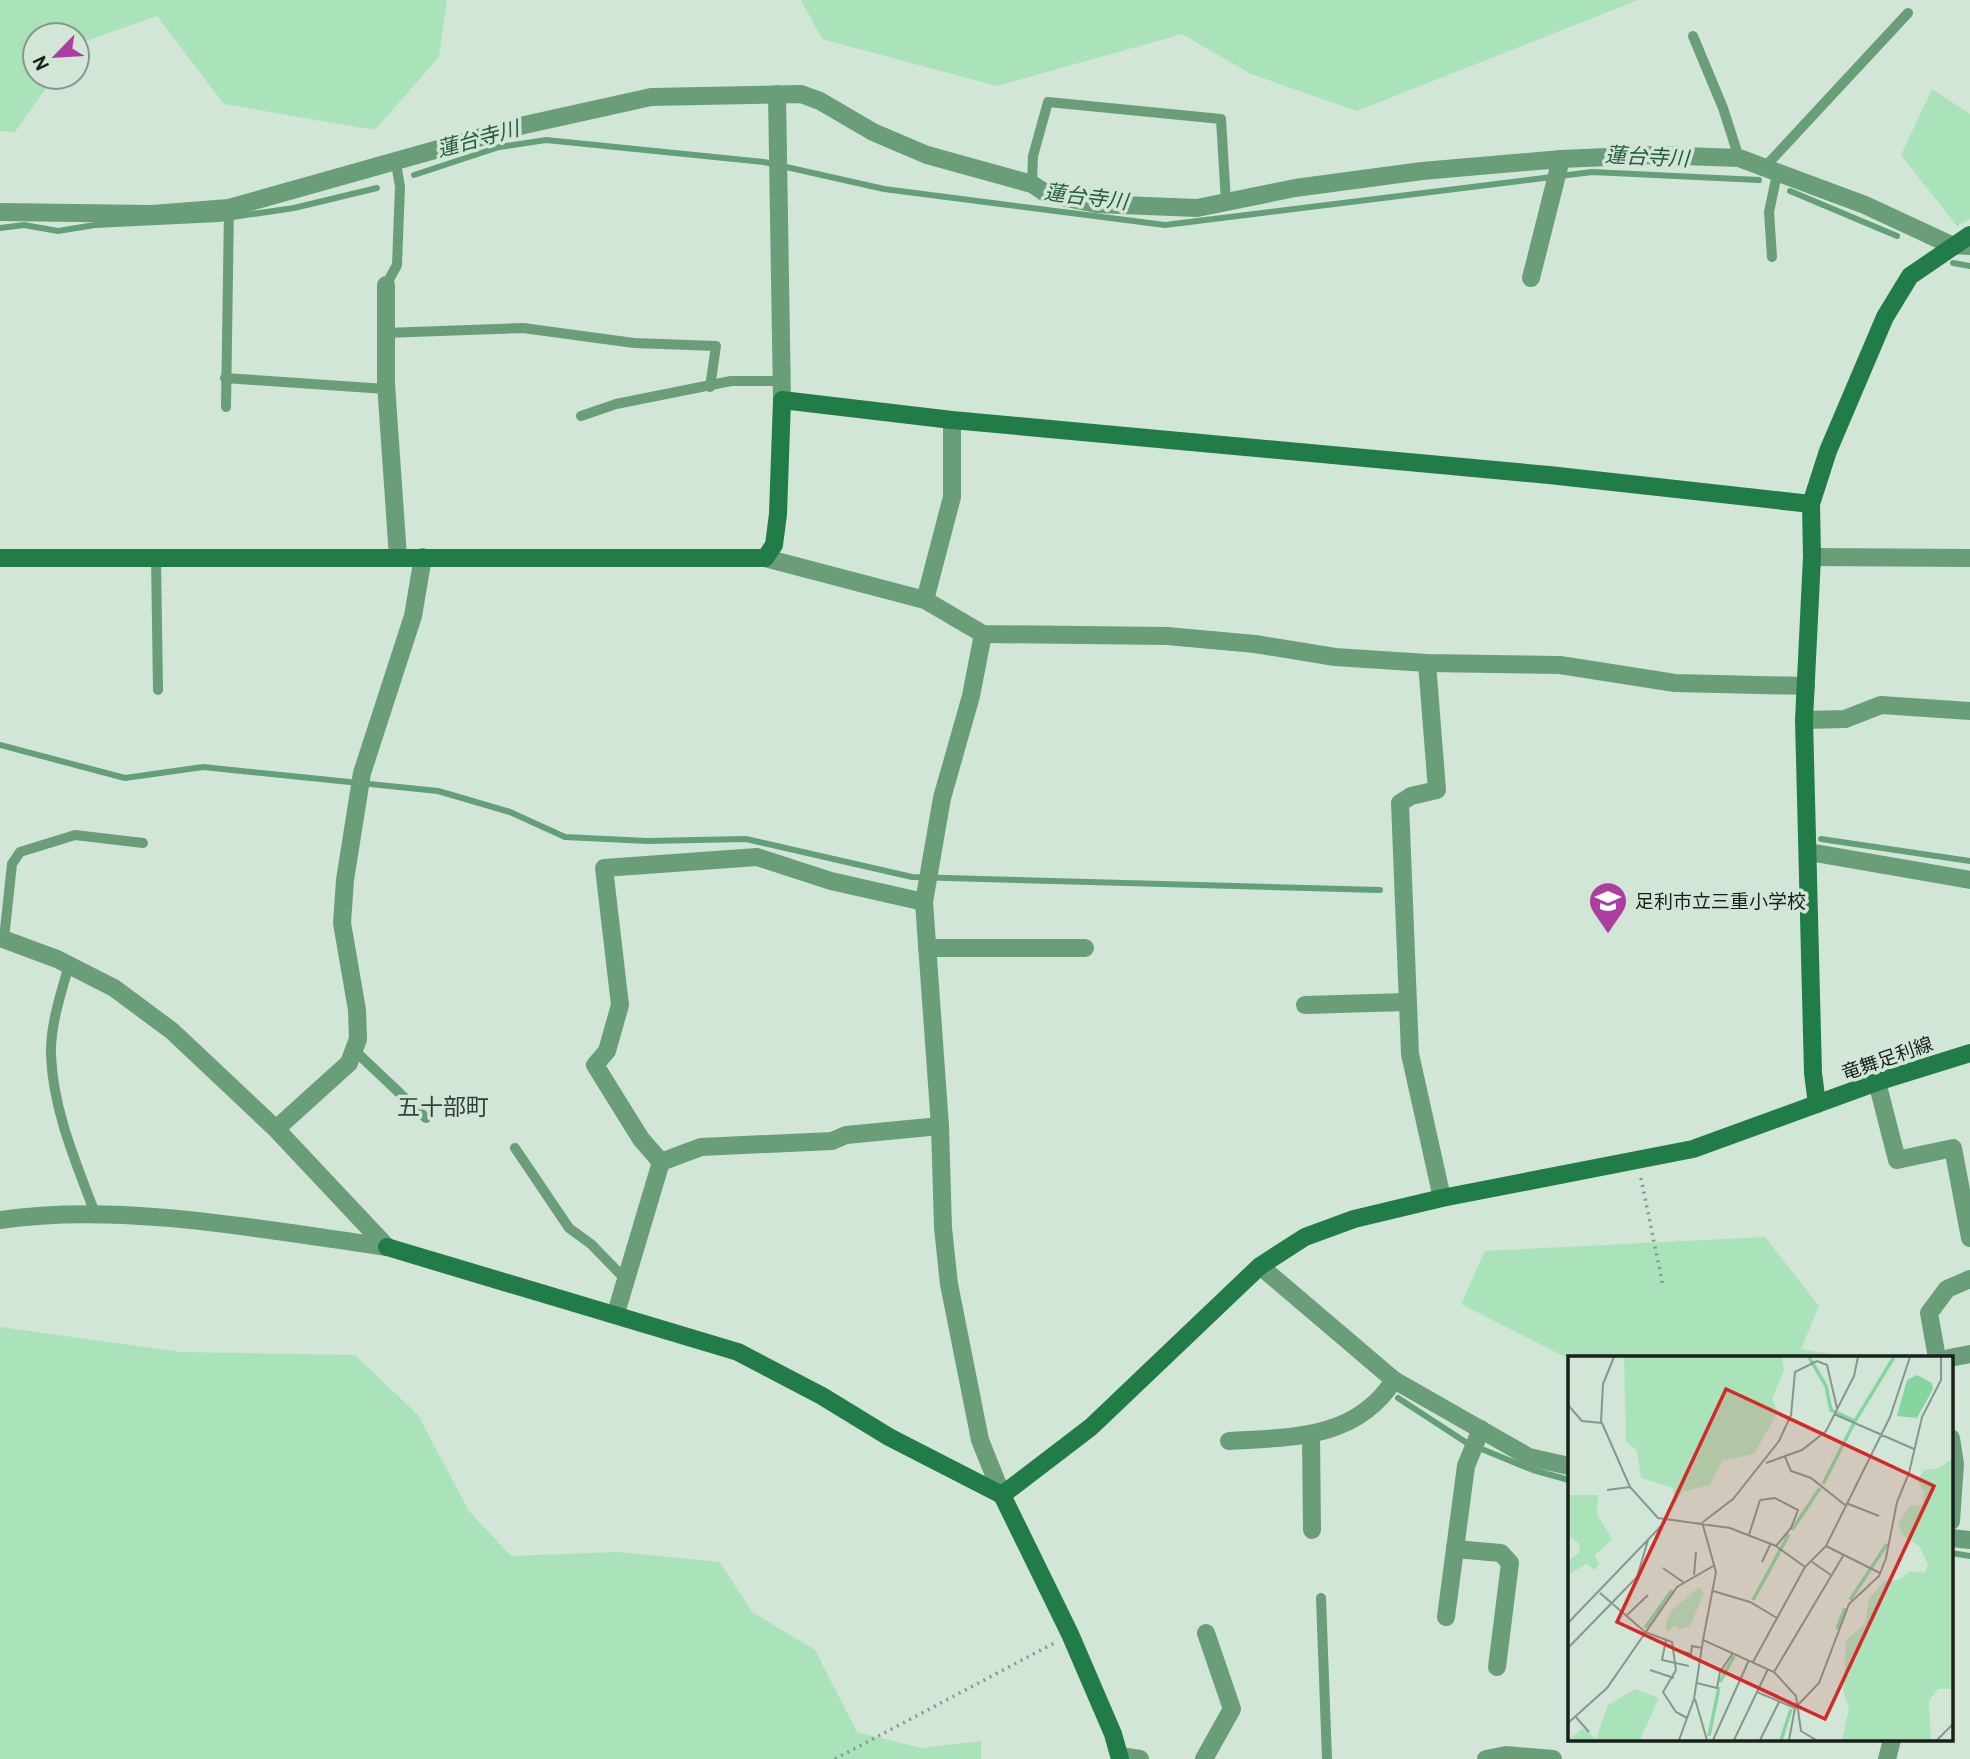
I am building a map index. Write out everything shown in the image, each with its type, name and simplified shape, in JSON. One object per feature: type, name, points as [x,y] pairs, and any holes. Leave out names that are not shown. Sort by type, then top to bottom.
[{"type":"street","points":[[0,212],[152,214],[229,208],[520,127],[651,97],[800,93],[820,100],[873,132],[928,155],[1032,184],[1048,194],[1096,204],[1196,208],[1294,188],[1397,174],[1561,159],[1654,155],[1739,158],[1865,205],[1951,245],[1970,246]]},
{"type":"street","points":[[765,558],[774,545],[778,514],[782,400],[777,94]]},
{"type":"street","points":[[1531,278],[1561,159]]},
{"type":"street","points":[[1817,1104],[1813,1073],[1804,720],[1812,557],[1811,504],[1829,451],[1885,317],[1910,276],[1970,234]]},
{"type":"street","points":[[386,285],[386,389],[398,557]]},
{"type":"street","points":[[782,400],[953,420],[1389,459],[1811,504]]},
{"type":"street","points":[[925,600],[952,497],[953,420]]},
{"type":"street","points":[[276,1129],[349,1063],[358,1039],[357,1010],[342,923],[345,880],[362,773],[413,616],[423,557]]},
{"type":"street","points":[[1812,557],[1970,558]]},
{"type":"street","points":[[0,558],[765,558],[925,600],[983,634],[1167,636],[1255,644],[1335,657],[1427,663],[1560,665],[1675,683],[1806,686]]},
{"type":"street","points":[[983,634],[971,696],[942,798],[924,902],[940,1126],[943,1228],[949,1284],[980,1440],[1002,1495],[1070,1634],[1120,1757],[1140,1759]]},
{"type":"street","points":[[1427,663],[1437,790],[1411,796],[1400,803],[1409,1054],[1442,1198]]},
{"type":"street","points":[[1804,720],[1845,719],[1881,705],[1970,711]]},
{"type":"street","points":[[1809,852],[1970,880]]},
{"type":"street","points":[[661,1162],[641,1139],[594,1065],[607,1051],[620,1005],[604,868],[757,857],[831,881],[924,902]]},
{"type":"street","points":[[2,939],[69,965],[114,988],[172,1031],[276,1129],[387,1247]]},
{"type":"street","points":[[927,948],[1085,948]]},
{"type":"street","points":[[1305,1005],[1407,1002]]},
{"type":"street","name":"竜舞足利線","points":[[1002,1495],[1091,1427],[1260,1266],[1305,1237],[1354,1219],[1442,1198],[1693,1149],[1877,1083],[1970,1053]]},
{"type":"street","points":[[1877,1083],[1897,1160],[1953,1148],[1970,1238]]},
{"type":"street","points":[[661,1162],[701,1147],[832,1141],[846,1135],[940,1126]]},
{"type":"street","points":[[616,1314],[661,1162]]},
{"type":"street","points":[[0,1220],[96,1217],[189,1220],[387,1247],[738,1352],[822,1396],[889,1437],[1002,1495]]},
{"type":"street","points":[[1260,1266],[1394,1380],[1529,1457],[1568,1466]]},
{"type":"street","points":[[1937,1356],[1929,1313],[1947,1289],[1970,1279]]},
{"type":"street","points":[[1952,1357],[1970,1354]]},
{"type":"street","points":[[1229,1441],[1311,1436],[1330,1431],[1377,1401],[1394,1380]]},
{"type":"street","points":[[1446,1617],[1466,1466],[1481,1429]]},
{"type":"street","points":[[1311,1436],[1311,1530]]},
{"type":"street","points":[[1952,1444],[1955,1464],[1952,1507]]},
{"type":"street","points":[[1952,1538],[1970,1540]]},
{"type":"street","points":[[1455,1549],[1501,1553],[1510,1563],[1497,1667]]},
{"type":"street","points":[[1204,1759],[1232,1709],[1206,1633]]},
{"type":"street","points":[[1887,1759],[1891,1742]]},
{"type":"street","points":[[1486,1759],[1506,1755],[1553,1759]]},
{"type":"lane","points":[[1772,257],[1769,212],[1771,171],[1908,13]]},
{"type":"lane","points":[[1693,36],[1723,108],[1739,158]]},
{"type":"lane","points":[[1032,184],[1033,156],[1048,102],[1061,103],[1221,119],[1226,202]]},
{"type":"lane","points":[[386,285],[397,265],[400,187],[396,163]]},
{"type":"lane","points":[[226,407],[229,208]]},
{"type":"lane","points":[[385,332],[523,328],[634,343],[716,346],[710,387]]},
{"type":"lane","points":[[225,378],[386,389]]},
{"type":"lane","points":[[581,416],[616,404],[731,381],[781,381]]},
{"type":"lane","points":[[156,558],[158,690]]},
{"type":"lane","points":[[2,939],[12,864],[20,852],[75,835],[143,843]]},
{"type":"lane","points":[[69,965],[58,1002],[51,1055],[64,1129],[96,1217]]},
{"type":"lane","points":[[354,1050],[426,1118]]},
{"type":"lane","points":[[515,1148],[569,1228],[591,1244],[626,1280]]},
{"type":"lane","points":[[1321,1598],[1327,1759]]},
{"type":"path","points":[[1638,1161],[1663,1286]]},
{"type":"path","points":[[835,1759],[1055,1642]]},
{"type":"green space","points":[[0,0],[447,0],[439,57],[375,130],[224,104],[157,16],[91,39],[91,21],[21,21],[21,91],[44,91],[15,132],[0,131]]},
{"type":"green space","points":[[801,0],[1638,0],[1357,111],[1251,74],[1182,34],[997,86],[822,39]]},
{"type":"green space","points":[[1932,89],[1970,114],[1970,219],[1957,226],[1901,155]]},
{"type":"green space","points":[[1765,1237],[1819,1306],[1801,1349],[1842,1356],[1568,1356],[1568,1358],[1461,1304],[1485,1251]]},
{"type":"green space","points":[[0,1327],[181,1352],[355,1355],[418,1415],[469,1511],[511,1556],[617,1552],[720,1562],[752,1612],[815,1650],[857,1732],[921,1748],[981,1741],[981,1759],[0,1759]]},
{"type":"waterway","name":"蓮台寺川","points":[[414,175],[499,147],[546,140],[764,162],[884,189],[1165,225],[1592,172],[1759,180]]},
{"type":"waterway","name":"蓮台寺川","points":[[0,228],[24,225],[58,231],[95,225],[219,219],[294,208],[377,188]]},
{"type":"waterway","name":"蓮台寺川","points":[[1790,191],[1897,236]]},
{"type":"waterway","name":"蓮台寺川","points":[[1953,263],[1970,266]]},
{"type":"waterway","points":[[0,745],[125,778],[203,767],[438,791],[510,812],[565,837],[647,841],[746,839],[912,877],[1380,890]]},
{"type":"waterway","points":[[1821,839],[1970,861]]},
{"type":"waterway","points":[[1398,1398],[1467,1443],[1533,1470],[1568,1480]]},
{"type":"waterway","points":[[1952,1553],[1970,1556]]},
{"type":"place","name":"足利市立三重小学校","points":[[1608,935]]},
{"type":"district","name":"五十部町","points":[[443,1107]]}]
